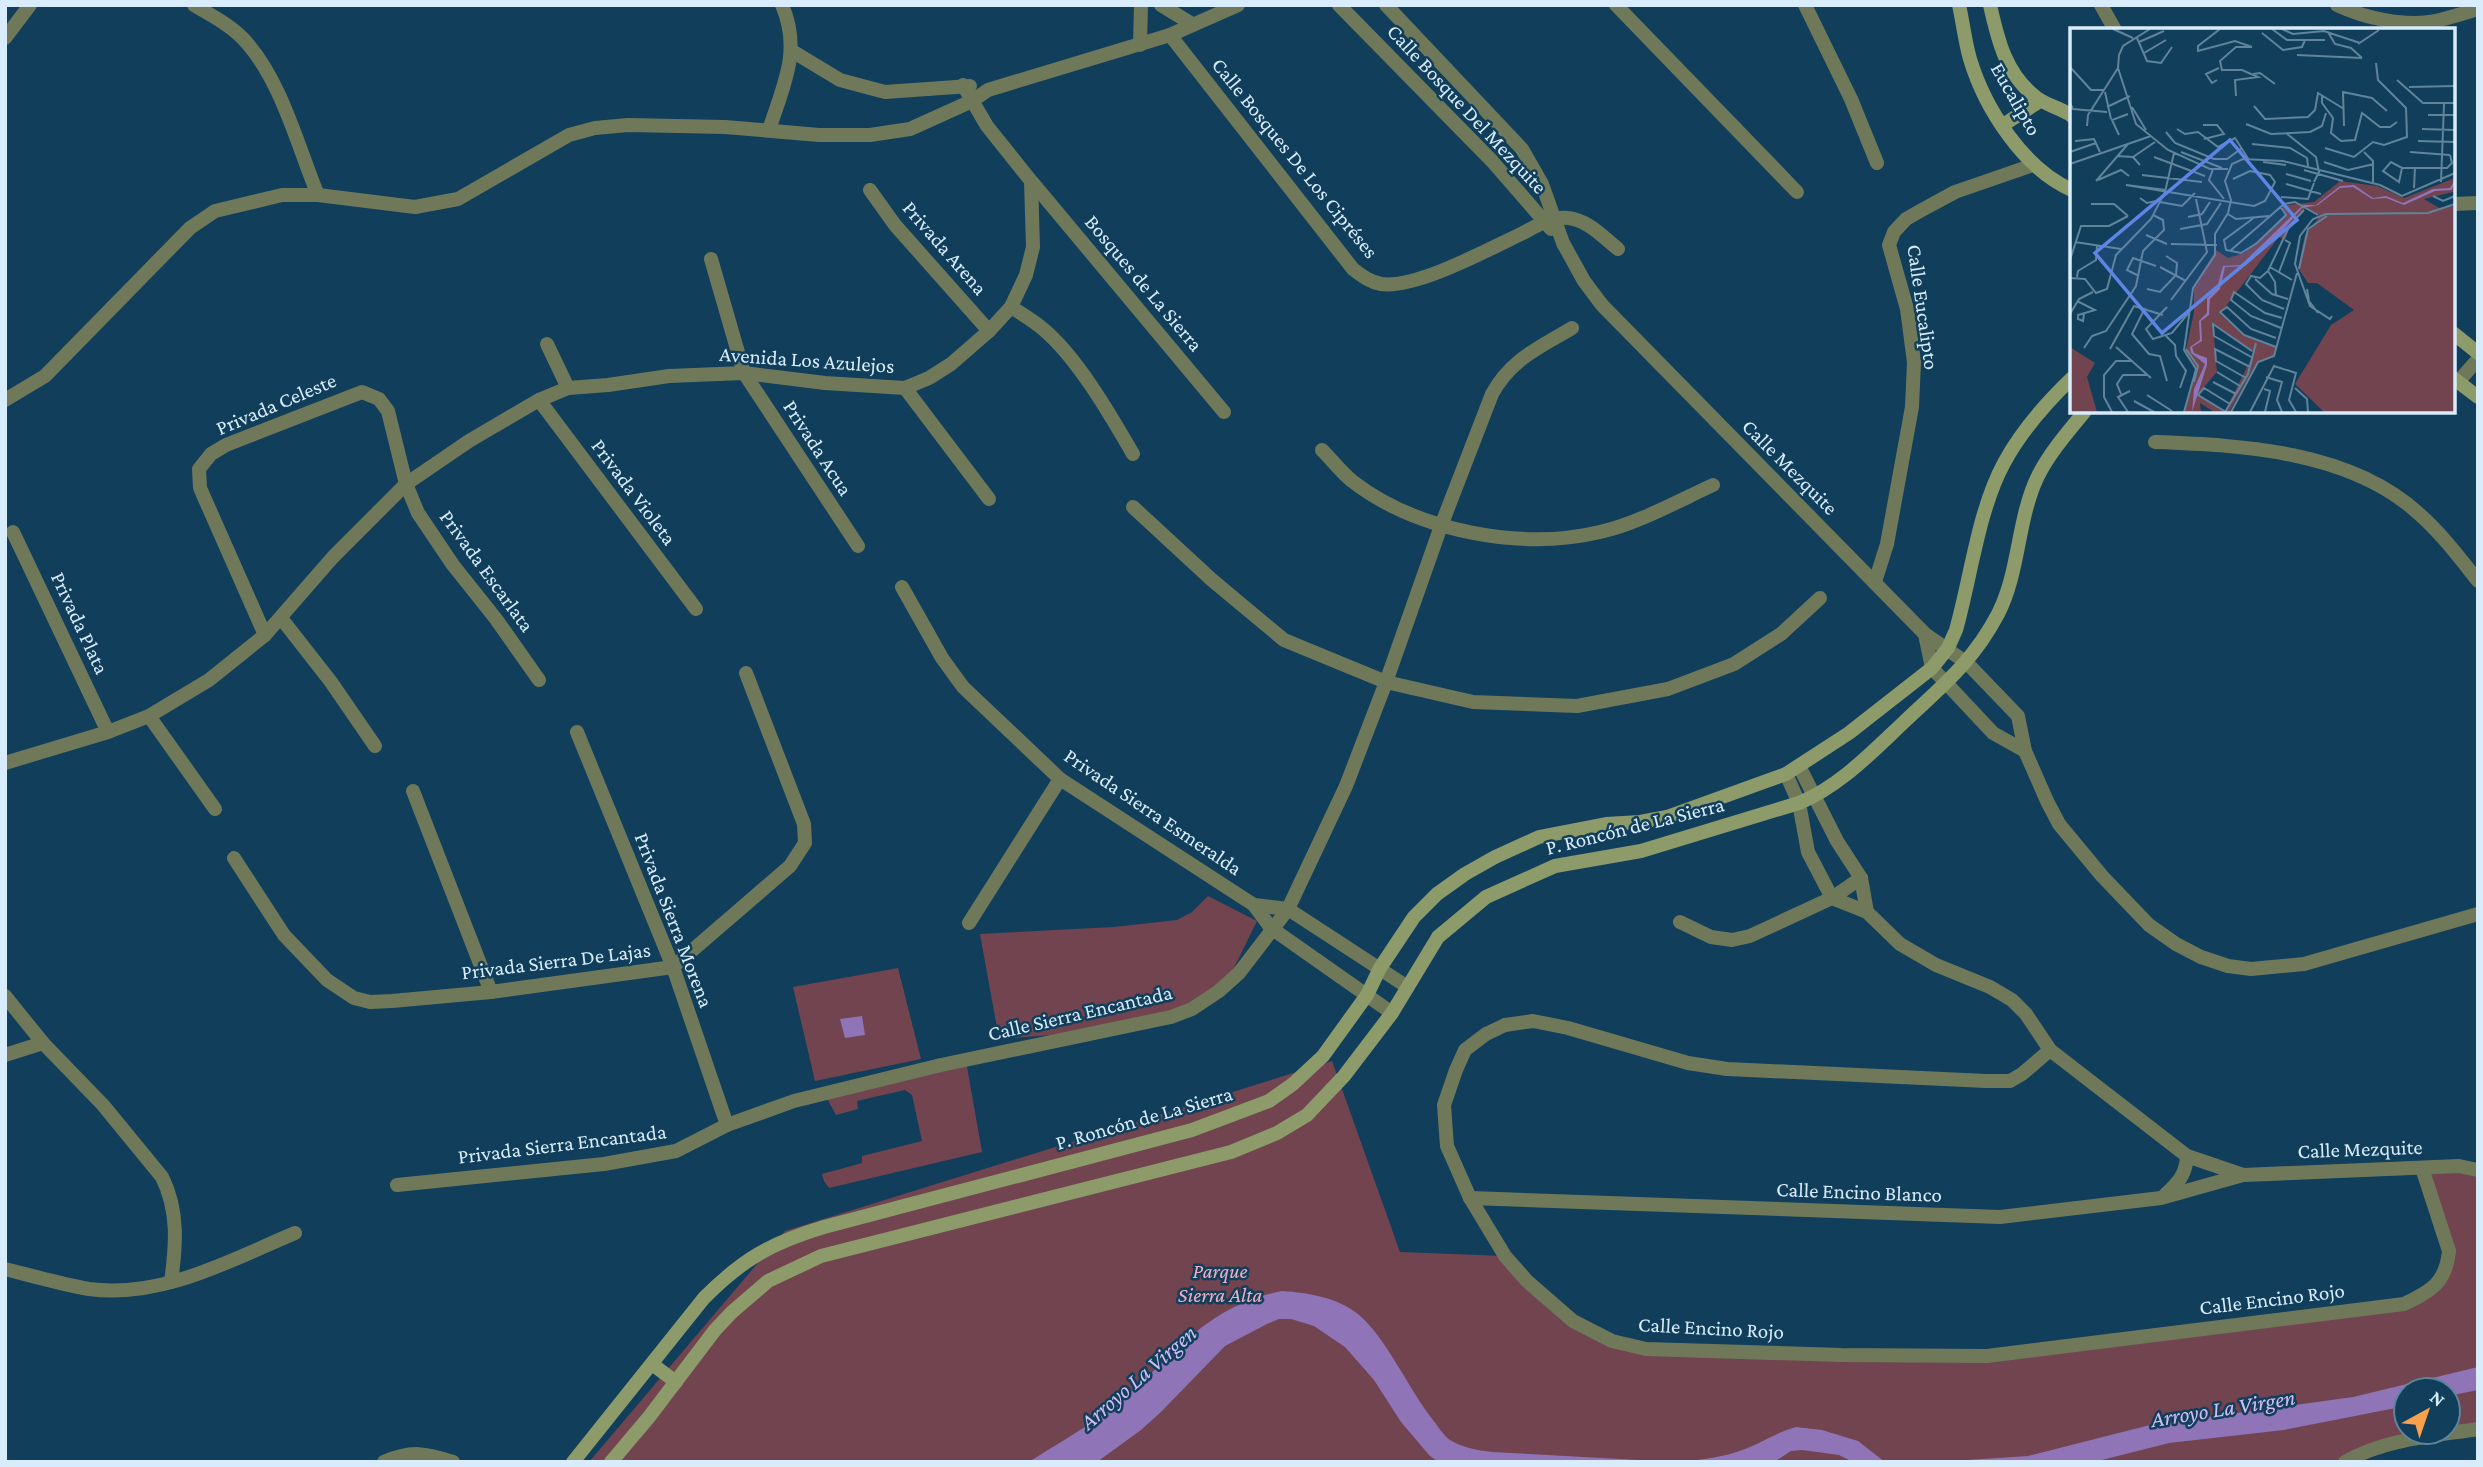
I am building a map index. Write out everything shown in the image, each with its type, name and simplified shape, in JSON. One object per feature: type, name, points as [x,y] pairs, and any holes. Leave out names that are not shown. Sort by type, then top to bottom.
[{"type":"street","points":[[5,38],[30,5]]},
{"type":"street","points":[[194,5],[229,27],[247,43],[258,58],[272,80],[318,195]]},
{"type":"street","points":[[769,130],[792,51],[782,5]]},
{"type":"street","points":[[1140,45],[1141,5]]},
{"type":"street","points":[[1161,5],[1192,24]]},
{"type":"street","points":[[5,400],[45,376],[78,345],[170,247],[190,228],[215,211],[282,195],[318,195],[415,207],[458,200],[569,135],[596,128],[628,125],[769,130],[819,135],[870,135],[910,129],[972,101],[988,90],[1170,35],[1238,5]]},
{"type":"street","name":"Calle Bosque Del Mezquite","points":[[1339,5],[1550,220],[1584,281],[1625,330]]},
{"type":"street","name":"Calle Bosque Del Mezquite","points":[[1386,5],[1522,149],[1542,184],[1550,220]]},
{"type":"street","points":[[1616,5],[1797,192]]},
{"type":"street","points":[[1805,5],[1851,99],[1877,163]]},
{"type":"street","name":"Eucalipto","points":[[1959,5],[1970,59],[1982,89],[2003,125],[2033,165],[2054,182],[2070,189]]},
{"type":"street","name":"Eucalipto","points":[[1990,5],[1997,36],[2010,70],[2021,85],[2040,101],[2070,115]]},
{"type":"street","points":[[2101,5],[2114,28]]},
{"type":"street","points":[[2337,5],[2353,13],[2389,21],[2432,22],[2478,9]]},
{"type":"street","name":"Calle Bosques De Los Cipréses","points":[[1170,35],[1353,269],[1368,281],[1398,284],[1417,279],[1467,260],[1550,220]]},
{"type":"street","points":[[792,51],[840,80],[884,92],[909,92],[963,85],[988,90]]},
{"type":"street","points":[[963,85],[988,127],[1031,181]]},
{"type":"street","points":[[2003,125],[2040,101]]},
{"type":"street","name":"Calle Eucalipto","points":[[1874,582],[1886,544],[1912,407],[1914,362],[1907,309],[1889,245],[1894,232],[1906,219],[1920,211],[1955,192],[2033,165]]},
{"type":"street","name":"Avenida Los Azulejos","points":[[5,763],[108,732],[149,716],[209,680],[265,635],[334,557],[405,484],[539,400],[568,388],[608,386],[669,376],[744,373],[825,383],[905,388],[929,378],[951,365],[1011,307],[1026,275],[1033,247],[1031,181]]},
{"type":"street","name":"Bosques de La Sierra","points":[[1031,181],[1224,412]]},
{"type":"street","name":"Privada Arena","points":[[870,190],[895,225],[989,331]]},
{"type":"street","points":[[2455,204],[2478,203]]},
{"type":"street","points":[[1550,220],[1578,220],[1618,249]]},
{"type":"street","name":"Privada Acua","points":[[711,259],[744,373],[858,546]]},
{"type":"street","points":[[1011,307],[1044,330],[1066,354],[1109,412],[1133,454]]},
{"type":"street","name":"Calle Sierra Encantada","points":[[727,1125],[794,1101],[868,1081],[1171,1017],[1192,1009],[1238,974],[1288,909],[1346,786],[1492,394],[1500,379],[1519,359],[1572,328]]},
{"type":"street","name":"Calle Mezquite","points":[[1625,330],[1925,634],[1967,663],[2018,716],[2025,751],[2060,824],[2102,876],[2149,925],[2176,944],[2201,957],[2228,966],[2251,969],[2305,964],[2478,914]]},
{"type":"street","points":[[2455,335],[2478,353]]},
{"type":"street","points":[[547,344],[568,388]]},
{"type":"street","points":[[2478,359],[2456,380],[2478,397]]},
{"type":"street","name":"P. Roncón de La Sierra","points":[[573,1462],[704,1298],[723,1280],[770,1246],[824,1227],[1192,1130],[1248,1111],[1285,1090],[1323,1056],[1367,995],[1380,968],[1414,917],[1437,894],[1465,874],[1539,837],[1606,824],[1667,817],[1793,771],[1849,733],[1932,668],[1948,648],[1956,630],[1986,511],[2003,465],[2021,435],[2070,380]]},
{"type":"street","points":[[905,388],[989,499]]},
{"type":"street","name":"Privada Celeste","points":[[265,635],[200,488],[199,470],[211,454],[226,445],[362,392],[379,399],[388,411],[405,484]]},
{"type":"street","name":"Privada Violeta","points":[[539,400],[696,609]]},
{"type":"street","name":"P. Roncón de La Sierra","points":[[611,1462],[715,1330],[768,1281],[821,1256],[1231,1152],[1277,1133],[1307,1115],[1344,1076],[1392,1013],[1438,937],[1486,897],[1555,866],[1641,851],[1816,796],[1864,760],[1967,663],[1998,614],[2009,584],[2037,478],[2052,451],[2083,413]]},
{"type":"street","points":[[2155,442],[2268,450],[2345,469],[2416,510],[2440,534],[2478,581]]},
{"type":"street","points":[[1322,450],[1349,479],[1370,494],[1412,515],[1441,526],[1506,538],[1561,538],[1601,532],[1713,485]]},
{"type":"street","name":"Privada Escarlata","points":[[405,484],[418,513],[453,565],[539,680]]},
{"type":"street","points":[[1133,507],[1212,580],[1284,640],[1386,682],[1473,702],[1577,706],[1668,689],[1734,664],[1781,634],[1820,598]]},
{"type":"street","name":"Privada Plata","points":[[13,532],[108,732]]},
{"type":"street","name":"Privada Sierra Esmeralda","points":[[902,587],[942,657],[963,687],[1060,779],[1255,905],[1271,928]]},
{"type":"street","points":[[281,618],[331,682],[375,746]]},
{"type":"street","points":[[1925,634],[1932,668],[1993,733],[2025,751]]},
{"type":"street","name":"Privada Sierra De Lajas","points":[[234,858],[284,935],[327,980],[354,998],[370,1002],[491,992],[673,967],[790,866],[805,843],[804,824],[746,673]]},
{"type":"street","points":[[149,716],[215,809]]},
{"type":"street","name":"Privada Sierra Morena","points":[[577,732],[673,967],[727,1125]]},
{"type":"street","points":[[1793,771],[1816,796],[1837,841],[1861,878],[1867,912]]},
{"type":"street","points":[[1793,771],[1808,852],[1832,898],[1867,912],[1900,944],[1936,965],[1990,986],[2012,1000],[2026,1014],[2050,1049],[2187,1156],[2243,1175]]},
{"type":"street","points":[[969,923],[1060,779]]},
{"type":"street","points":[[414,791],[491,992]]},
{"type":"street","points":[[1680,922],[1711,937],[1732,940],[1750,936],[1832,898],[1861,878]]},
{"type":"street","name":"Privada Sierra Esmeralda","points":[[1255,905],[1288,909]]},
{"type":"street","points":[[1288,909],[1406,986]]},
{"type":"street","points":[[1271,928],[1392,1013]]},
{"type":"street","points":[[5,996],[43,1044],[103,1105],[162,1177],[174,1217],[176,1246],[172,1282]]},
{"type":"street","name":"Calle Encino Rojo","points":[[2050,1049],[2022,1074],[2010,1080],[1972,1081],[1727,1069],[1688,1063],[1568,1028],[1533,1021],[1505,1025],[1486,1034],[1465,1050],[1444,1105],[1447,1146],[1470,1198],[1505,1255],[1527,1281],[1573,1321],[1612,1341],[1646,1349],[1841,1355],[1987,1356],[2404,1304],[2431,1291],[2443,1276],[2448,1263],[2449,1251],[2422,1168]]},
{"type":"street","points":[[5,1055],[43,1044]]},
{"type":"street","name":"Privada Sierra Encantada","points":[[397,1185],[643,1158],[676,1151],[727,1125]]},
{"type":"street","points":[[2161,1198],[2181,1180],[2187,1156]]},
{"type":"street","name":"Calle Mezquite","points":[[2243,1175],[2459,1166],[2478,1170]]},
{"type":"street","name":"Calle Encino Blanco","points":[[1470,1198],[2000,1217],[2161,1198],[2243,1175]]},
{"type":"street","points":[[5,1269],[89,1289],[142,1289],[172,1282],[295,1233]]},
{"type":"street","points":[[652,1364],[676,1382]]},
{"type":"street","points":[[2345,1462],[2360,1453],[2401,1440],[2478,1429]]},
{"type":"street","points":[[384,1462],[412,1453],[431,1455],[453,1462]]},
{"type":"green space","points":[[1208,896],[1257,921],[1231,974],[1183,1008],[1078,1033],[999,1039],[980,934],[1114,927],[1177,920],[1192,912]]},
{"type":"green space","points":[[898,968],[921,1059],[815,1081],[793,987]]},
{"type":"green space","points":[[966,1061],[982,1152],[829,1188],[822,1174],[862,1163],[862,1156],[922,1141],[912,1095],[905,1090],[857,1101],[858,1109],[836,1115],[825,1095]]},
{"type":"green space","name":"Parque Sierra Alta","points":[[1332,1061],[1400,1252],[1505,1256],[1548,1300],[1611,1341],[1987,1356],[2404,1304],[2431,1291],[2449,1251],[2422,1168],[2478,1170],[2478,1429],[2462,1433],[2462,1376],[2392,1376],[2392,1446],[2409,1446],[2345,1462],[589,1462],[785,1231]]},
{"type":"shaded area","points":[[862,1016],[865,1035],[845,1038],[840,1019]]},
{"type":"shaded area","points":[[1282,1291],[1322,1297],[1358,1314],[1378,1336],[1441,1430],[1450,1440],[1460,1445],[1492,1452],[1675,1462],[1438,1462],[1401,1422],[1374,1380],[1345,1347],[1314,1326],[1291,1319],[1279,1319],[1225,1346],[1161,1412],[1097,1462],[1029,1462],[1107,1412],[1207,1324],[1228,1310],[1253,1299]]},
{"type":"shaded area","points":[[2478,1367],[2478,1390],[2462,1393],[2462,1376],[2440,1376]]},
{"type":"shaded area","points":[[2392,1388],[2392,1409],[2284,1430],[2169,1443],[2094,1462],[1937,1462],[2028,1456],[2150,1425],[2353,1397]]},
{"type":"shaded area","points":[[1796,1427],[1822,1430],[1858,1441],[1885,1462],[1853,1462],[1839,1455],[1802,1450],[1791,1451],[1774,1462],[1680,1462],[1737,1452]]},
{"type":"water label","name":"Arroyo La Virgen","points":[[1138,1377]]},
{"type":"water label","name":"Arroyo La Virgen","points":[[2223,1408]]}]
